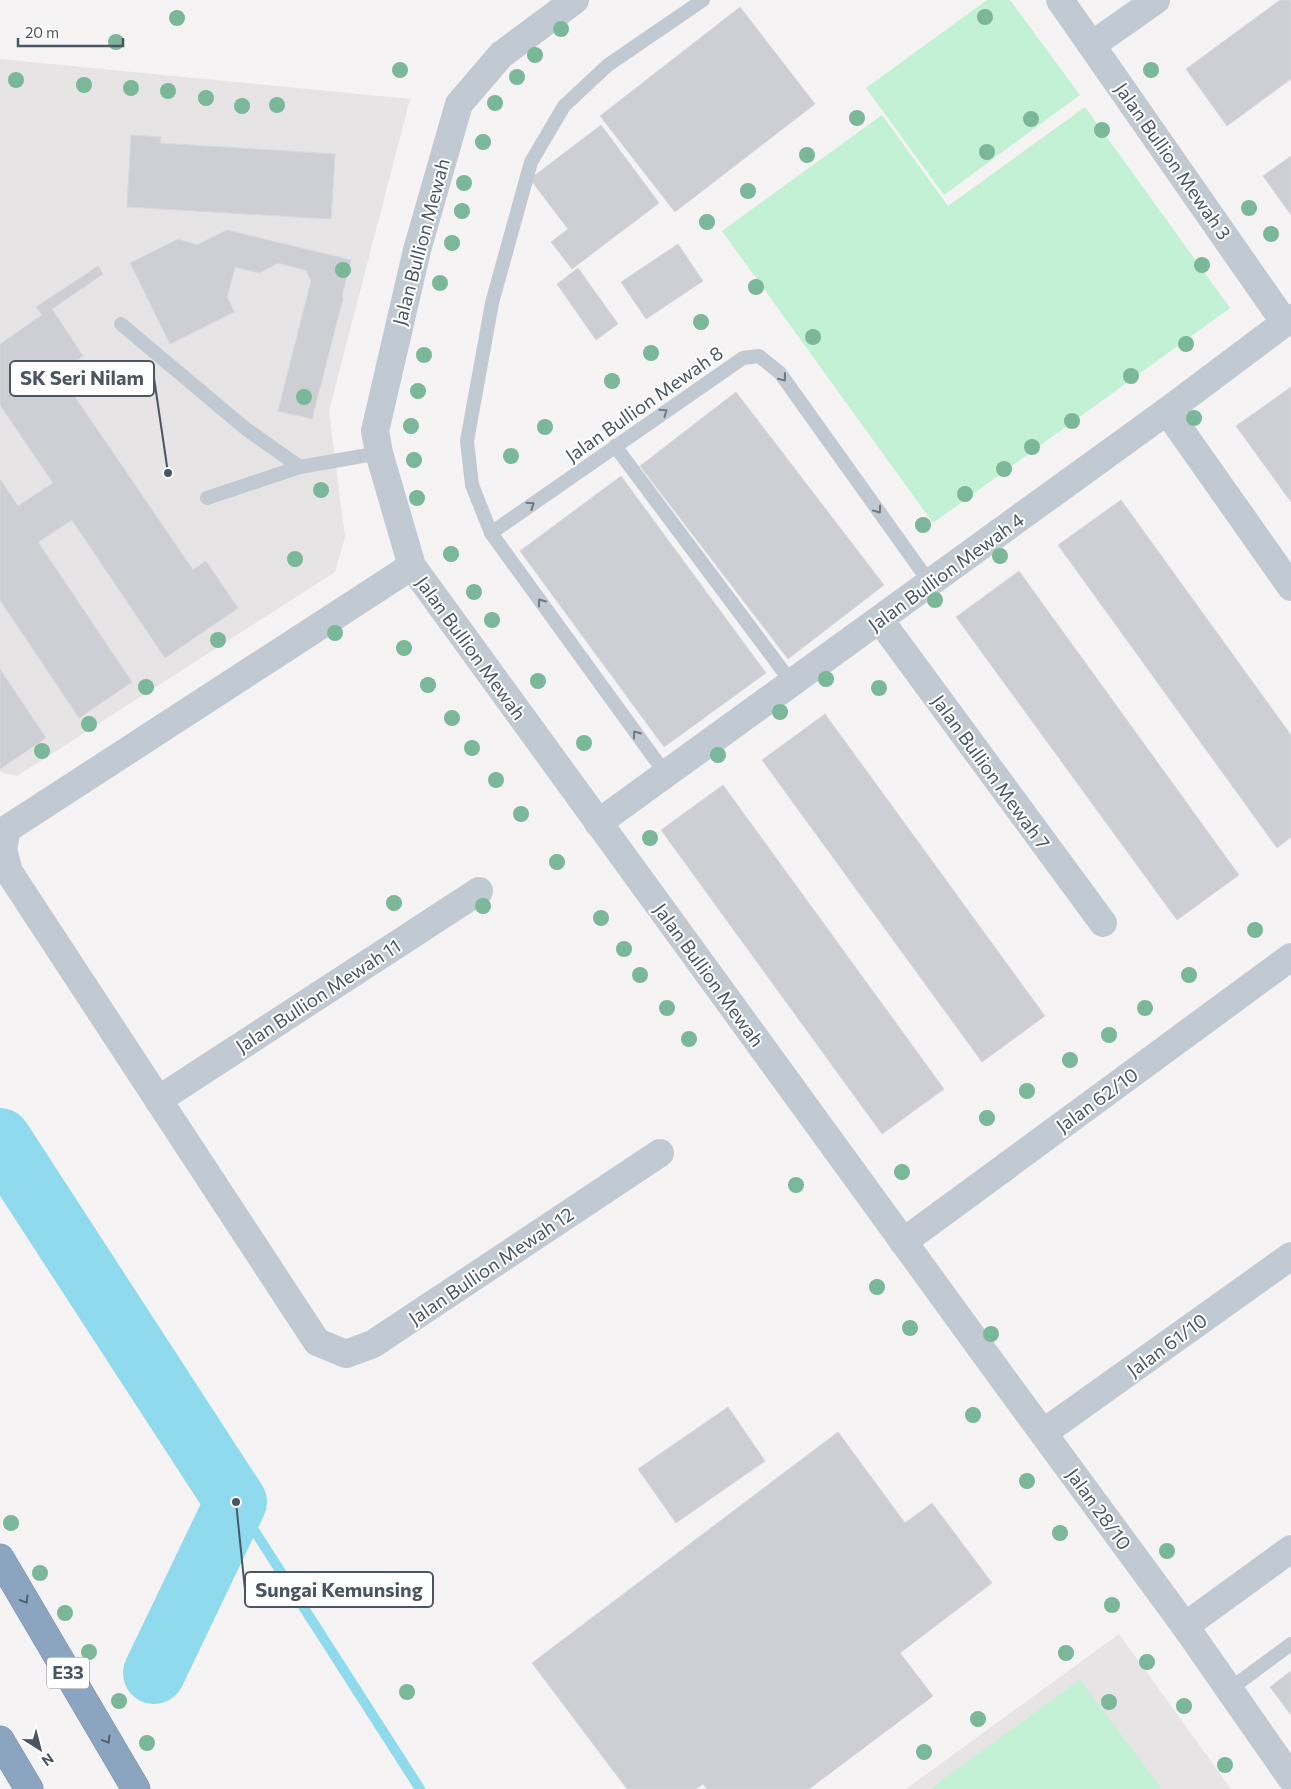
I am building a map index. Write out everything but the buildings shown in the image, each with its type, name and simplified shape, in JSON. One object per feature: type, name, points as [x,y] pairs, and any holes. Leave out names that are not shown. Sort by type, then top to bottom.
[{"type":"highway","name":"E33","points":[[0,1558],[136,1789]]},
{"type":"highway","points":[[0,1740],[29,1789]]},
{"type":"street","name":"Jalan Bullion Mewah","points":[[574,0],[500,55],[459,104],[417,250],[377,422],[375,431],[379,453],[412,566],[904,1242]]},
{"type":"street","name":"Jalan Bullion Mewah 3","points":[[1060,0],[1288,321]]},
{"type":"street","points":[[1092,46],[1156,0]]},
{"type":"street","name":"Jalan Bullion Mewah 4","points":[[598,823],[880,620],[1288,321]]},
{"type":"street","points":[[1167,411],[1291,587]]},
{"type":"street","points":[[158,1100],[10,872],[3,850],[7,829],[412,566]]},
{"type":"street","name":"Jalan Bullion Mewah 7","points":[[880,620],[1104,923]]},
{"type":"street","name":"Jalan Bullion Mewah 11","points":[[158,1100],[479,891]]},
{"type":"street","name":"Jalan 62/10","points":[[904,1242],[1291,957]]},
{"type":"street","name":"Jalan Bullion Mewah 12","points":[[158,1100],[316,1342],[346,1354],[373,1344],[660,1153]]},
{"type":"street","name":"Jalan 28/10","points":[[904,1242],[1185,1626],[1291,1778]]},
{"type":"street","name":"Jalan 61/10","points":[[1043,1433],[1291,1256]]},
{"type":"street","points":[[1185,1626],[1291,1549]]},
{"type":"lane","points":[[665,773],[491,534],[472,485],[467,441],[492,303],[531,162],[564,106],[608,66],[703,0]]},
{"type":"lane","points":[[121,324],[246,428],[300,467]]},
{"type":"lane","name":"Jalan Bullion Mewah 8","points":[[491,534],[743,358],[759,356],[780,373],[930,583]]},
{"type":"lane","points":[[615,446],[792,683]]},
{"type":"lane","points":[[207,498],[300,467],[379,453]]},
{"type":"lane","points":[[1230,1689],[1291,1644]]},
{"type":"shaded area","points":[[0,59],[410,99],[329,411],[345,537],[335,572],[17,776],[0,772]]},
{"type":"shaded area","points":[[1119,1634],[1231,1789],[906,1789]]},
{"type":"green space","points":[[987,0],[1010,0],[1080,95],[944,195],[866,88]]},
{"type":"green space","points":[[1085,107],[1230,308],[933,523],[722,231],[882,115],[948,206]]},
{"type":"green space","points":[[1080,1680],[1162,1789],[930,1789]]},
{"type":"waterway","points":[[0,1139],[236,1502],[154,1673]]},
{"type":"waterway","points":[[236,1502],[420,1789]]},
{"type":"place","name":"SK Seri Nilam","points":[[168,473]]},
{"type":"place","name":"Sungai Kemunsing","points":[[236,1502]]}]
